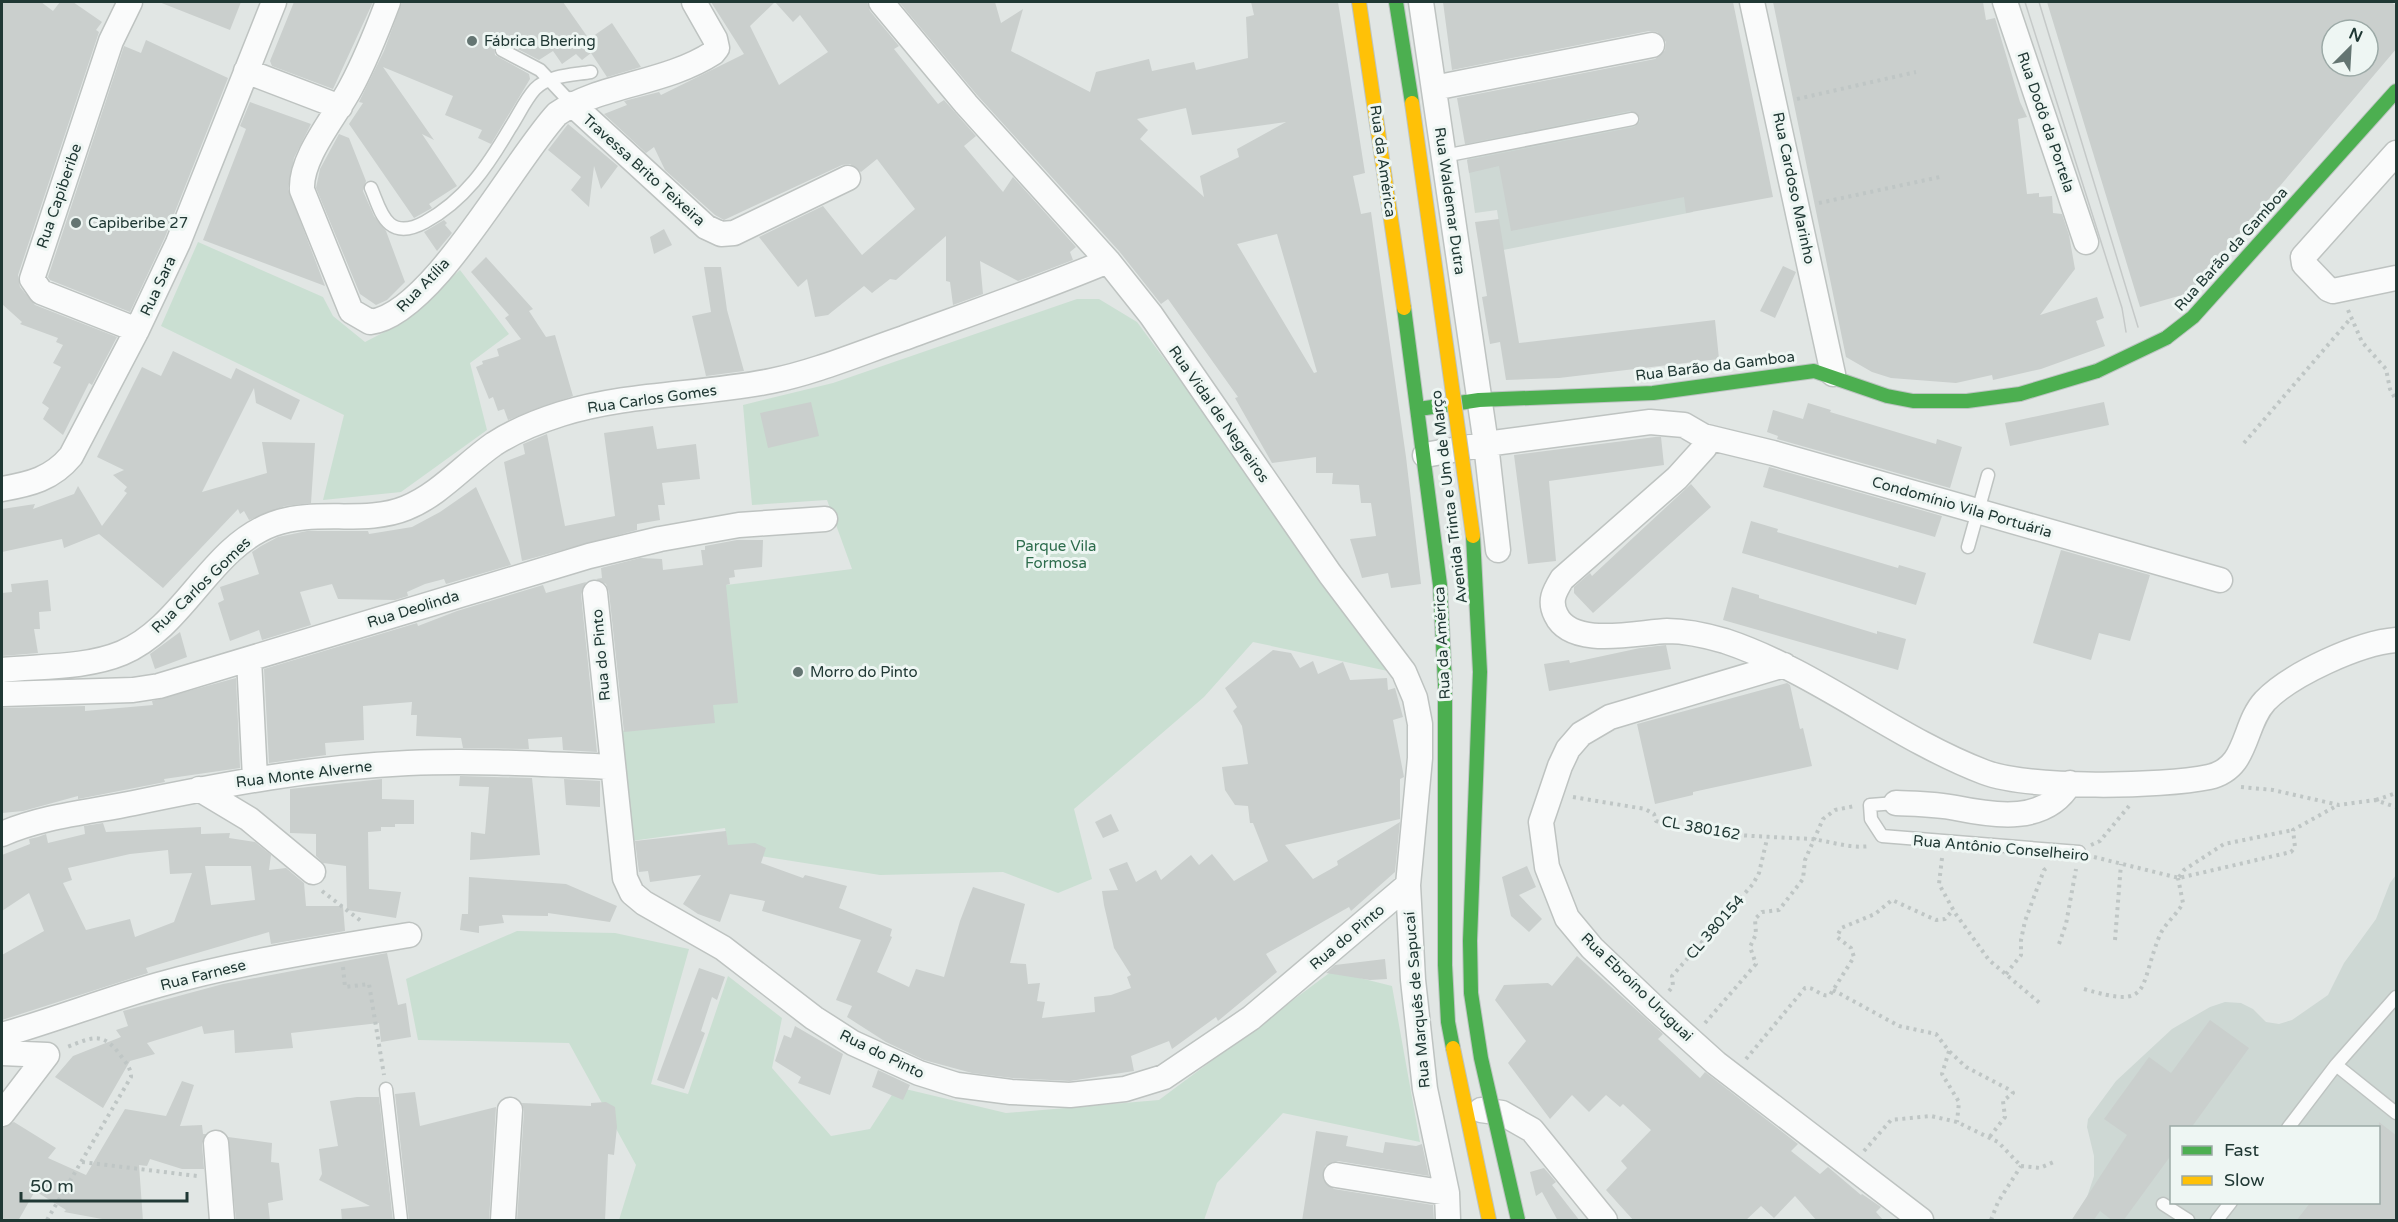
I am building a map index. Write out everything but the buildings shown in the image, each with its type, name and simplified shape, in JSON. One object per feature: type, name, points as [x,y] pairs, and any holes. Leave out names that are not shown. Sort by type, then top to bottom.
[{"type":"main road","name":"Rua da América","points":[[1359,2],[1419,409],[1440,585],[1445,684],[1445,965],[1448,1022],[1489,1221]]},
{"type":"main road","name":"Avenida Trinta e Um de Março","points":[[1396,2],[1473,536],[1480,672],[1470,941],[1472,993],[1481,1058],[1518,1221]]},
{"type":"main road","name":"Rua Barão da Gamboa","points":[[1419,409],[1479,400],[1653,393],[1796,372],[1833,374],[1883,395],[1926,402],[2014,395],[2039,390],[2097,371],[2166,339],[2193,317],[2397,91]]},
{"type":"street","name":"Rua Capiberibe","points":[[130,2],[111,42],[32,279],[41,292],[137,330]]},
{"type":"street","name":"Rua Sara","points":[[2,489],[36,482],[61,468],[71,456],[137,330],[197,199],[274,2]]},
{"type":"street","name":"Rua Atília","points":[[388,2],[370,48],[340,107],[303,170],[302,190],[351,310],[370,322],[395,314],[413,298],[471,234],[545,127],[572,104],[662,77],[703,59],[717,48],[715,39],[694,2]]},
{"type":"street","name":"Rua Vidal de Negreiros","points":[[880,2],[966,104],[1108,261],[1151,315],[1330,574],[1404,672],[1414,698],[1420,724],[1420,758],[1408,885]]},
{"type":"street","name":"Rua Waldemar Dutra","points":[[1421,2],[1486,444],[1498,550]]},
{"type":"street","name":"Rua Cardoso Marinho","points":[[1752,2],[1833,374]]},
{"type":"street","name":"Rua Dodô da Portela","points":[[2005,2],[2086,242]]},
{"type":"street","points":[[1434,88],[1652,45]]},
{"type":"street","points":[[246,72],[340,107]]},
{"type":"street","name":"Travessa Brito Teixeira","points":[[572,104],[706,227],[721,234],[734,233],[848,178]]},
{"type":"street","points":[[2397,153],[2303,257],[2304,264],[2328,289],[2339,290],[2397,278]]},
{"type":"street","name":"Rua Carlos Gomes","points":[[2,670],[100,659],[123,652],[162,624],[234,549],[254,533],[274,523],[308,517],[375,514],[405,508],[436,489],[496,443],[560,414],[601,404],[771,381],[810,371],[1038,290],[1108,261]]},
{"type":"street","name":"Condomínio Vila Portuária","points":[[1425,455],[1486,444],[1650,422],[1684,424],[1703,436],[1773,453],[2220,580]]},
{"type":"street","points":[[1703,436],[1705,447],[1699,455],[1562,579],[1553,594],[1552,605],[1558,619],[1573,632],[1604,636],[1668,631],[1723,641],[1784,665],[1939,751],[1984,772],[2018,781],[2070,783],[2164,782],[2211,777],[2229,768],[2241,754],[2263,703],[2282,686],[2355,648],[2378,641],[2397,640]]},
{"type":"street","name":"Rua Deolinda","points":[[2,694],[133,690],[159,686],[589,556],[660,538],[739,525],[825,519]]},
{"type":"street","name":"Rua do Pinto","points":[[595,593],[625,878],[632,893],[644,903],[723,948],[814,1018],[853,1042],[919,1073],[957,1085],[1011,1092],[1070,1095],[1125,1089],[1164,1077],[1251,1018],[1408,885]]},
{"type":"street","points":[[249,659],[255,778]]},
{"type":"street","name":"Rua Ebroíno Uruguai","points":[[1784,665],[1610,717],[1581,734],[1568,750],[1549,793],[1541,822],[1547,867],[1567,918],[1592,948],[1655,1008],[1716,1062],[1921,1221]]},
{"type":"street","name":"Rua Monte Alverne","points":[[2,834],[52,818],[255,778],[408,763],[484,762],[612,767]]},
{"type":"street","points":[[1896,803],[1927,804],[1998,816],[2017,815],[2053,801],[2064,793],[2070,783]]},
{"type":"street","points":[[199,789],[249,819],[313,872]]},
{"type":"street","name":"Rua Marquês de Sapucaí","points":[[1408,885],[1418,1038],[1432,1130],[1447,1192],[1448,1221]]},
{"type":"street","name":"Rua Farnese","points":[[2,1035],[62,1018],[158,985],[341,946],[409,935]]},
{"type":"street","points":[[2,1053],[47,1055]]},
{"type":"street","points":[[2,1114],[47,1055]]},
{"type":"street","points":[[1466,1109],[1502,1113],[1532,1130],[1605,1221]]},
{"type":"street","points":[[502,1221],[510,1110]]},
{"type":"street","points":[[216,1143],[222,1221]]},
{"type":"street","points":[[1336,1175],[1447,1192]]},
{"type":"lane","points":[[502,50],[540,70],[572,104]]},
{"type":"lane","points":[[370,188],[385,219],[392,226],[403,229],[417,226],[437,216],[470,189],[482,175],[536,88],[550,79],[591,72]]},
{"type":"lane","points":[[1444,156],[1632,119]]},
{"type":"lane","points":[[1968,547],[1988,475]]},
{"type":"lane","points":[[1882,836],[1871,819],[1870,805],[1896,803]]},
{"type":"lane","name":"Rua Antônio Conselheiro","points":[[1882,836],[2055,852],[2079,852]]},
{"type":"lane","points":[[2290,1126],[2336,1065],[2397,997]]},
{"type":"lane","points":[[2336,1065],[2397,1113]]},
{"type":"lane","points":[[386,1089],[401,1221]]},
{"type":"lane","points":[[2163,1204],[2188,1221]]},
{"type":"lane","points":[[2217,1221],[2230,1204]]},
{"type":"path","points":[[1793,100],[1916,72]]},
{"type":"path","points":[[1813,204],[1940,177]]},
{"type":"path","points":[[2339,290],[2362,342],[2386,369],[2390,389],[2397,400]]},
{"type":"path","points":[[2244,443],[2351,318]]},
{"type":"path","points":[[2238,788],[2273,789],[2339,804],[2375,800],[2397,793]]},
{"type":"path","name":"CL 380162","points":[[1563,796],[1650,810],[1659,822],[1767,839],[1812,839],[1864,847],[1871,846],[1882,836]]},
{"type":"path","points":[[2375,800],[2397,807]]},
{"type":"path","points":[[2084,989],[2123,999],[2132,997],[2140,990],[2163,927],[2182,903],[2178,878],[2184,870],[2224,844],[2293,830],[2339,804]]},
{"type":"path","points":[[1691,1039],[1754,966],[1756,961],[1750,947],[1756,934],[1753,926],[1755,919],[1762,912],[1779,910],[1803,879],[1803,865],[1812,839],[1823,819],[1835,810],[1870,805]]},
{"type":"path","name":"Rua Antônio Conselheiro","points":[[2079,852],[2178,878],[2291,852],[2295,847],[2293,830]]},
{"type":"path","name":"CL 380154","points":[[1655,1008],[1672,986],[1670,981],[1672,976],[1753,884],[1759,873],[1767,839]]},
{"type":"path","points":[[1947,843],[1942,853],[1939,880],[1953,910],[1989,960],[2042,1005]]},
{"type":"path","points":[[2006,974],[2021,955],[2025,921],[2044,870],[2051,864],[2055,852]]},
{"type":"path","points":[[2059,944],[2066,924],[2079,852]]},
{"type":"path","points":[[2115,940],[2121,864]]},
{"type":"path","points":[[1739,1067],[1805,988],[1811,988],[1826,996],[1833,990],[1854,957],[1851,948],[1837,937],[1841,928],[1875,914],[1892,900],[1936,920],[1945,919],[1953,910]]},
{"type":"path","points":[[341,946],[345,987],[369,984],[386,1089]]},
{"type":"path","points":[[1833,990],[1899,1026],[1936,1035],[1949,1052],[1966,1067],[2013,1092],[2003,1100],[2005,1115],[1989,1139]]},
{"type":"path","points":[[47,1055],[94,1037],[104,1038],[113,1044],[131,1070],[128,1084],[47,1221]]},
{"type":"path","points":[[1949,1052],[1942,1074],[1959,1102],[1957,1122]]},
{"type":"path","points":[[1861,1156],[1891,1120],[1931,1116],[1957,1122],[1998,1142],[2022,1166],[2040,1168],[2056,1161]]},
{"type":"path","points":[[82,1162],[204,1177]]},
{"type":"path","points":[[1991,1221],[1998,1203],[2022,1166]]},
{"type":"shaded area","points":[[1675,101],[1693,212],[1503,250],[1497,210],[1475,213],[1465,143]]},
{"type":"shaded area","points":[[2396,875],[2396,1220],[2072,1220],[2087,1197],[2094,1176],[2094,1156],[2087,1127],[2088,1119],[2116,1081],[2172,1029],[2210,1007],[2225,1002],[2241,1003],[2253,1009],[2266,1022],[2279,1024],[2292,1020],[2328,995],[2344,963],[2376,919],[2390,883]]},
{"type":"green space","points":[[198,242],[323,297],[333,316],[365,342],[400,324],[460,270],[509,334],[470,363],[487,430],[401,492],[323,500],[344,415],[161,326]]},
{"type":"green space","name":"Parque Vila Formosa","points":[[1077,299],[1099,299],[1137,322],[1397,673],[1253,642],[1204,697],[1074,809],[1092,879],[1058,893],[1003,872],[880,875],[729,851],[725,828],[624,842],[614,732],[709,717],[702,588],[852,569],[827,500],[752,505],[743,405],[833,383]]},
{"type":"green space","points":[[517,931],[615,933],[689,949],[651,1084],[688,1094],[728,976],[782,1018],[772,1068],[831,1136],[870,1129],[897,1087],[1006,1113],[1159,1100],[1332,971],[1392,986],[1420,1142],[1283,1113],[1217,1183],[1204,1220],[619,1220],[636,1165],[569,1043],[418,1040],[406,979]]},
{"type":"tram line","points":[[2025,2],[2122,308],[2126,332]]},
{"type":"tram line","points":[[2039,2],[2138,327]]},
{"type":"traffic: fast","points":[[1396,2],[1412,103]]},
{"type":"traffic: fast","points":[[2166,338],[2193,317],[2396,91]]},
{"type":"traffic: fast","points":[[1404,308],[1440,585],[1445,684],[1445,965],[1448,1022],[1453,1048]]},
{"type":"traffic: fast","points":[[2097,371],[2166,338]]},
{"type":"traffic: fast","points":[[1419,409],[1479,400],[1653,393],[1814,371],[1887,396],[1913,401],[1967,401],[2020,394],[2097,371]]},
{"type":"traffic: fast","points":[[1471,993],[1470,941],[1480,672],[1473,536]]},
{"type":"traffic: fast","points":[[1471,993],[1481,1058],[1518,1220]]},
{"type":"traffic: slow","points":[[1359,2],[1404,308]]},
{"type":"traffic: slow","points":[[1412,103],[1473,536]]},
{"type":"traffic: slow","points":[[1453,1048],[1489,1220]]},
{"type":"place","name":"Fábrica Bhering","points":[[472,41]]},
{"type":"place","name":"Capiberibe 27","points":[[76,223]]},
{"type":"place","name":"Morro do Pinto","points":[[798,672]]}]
